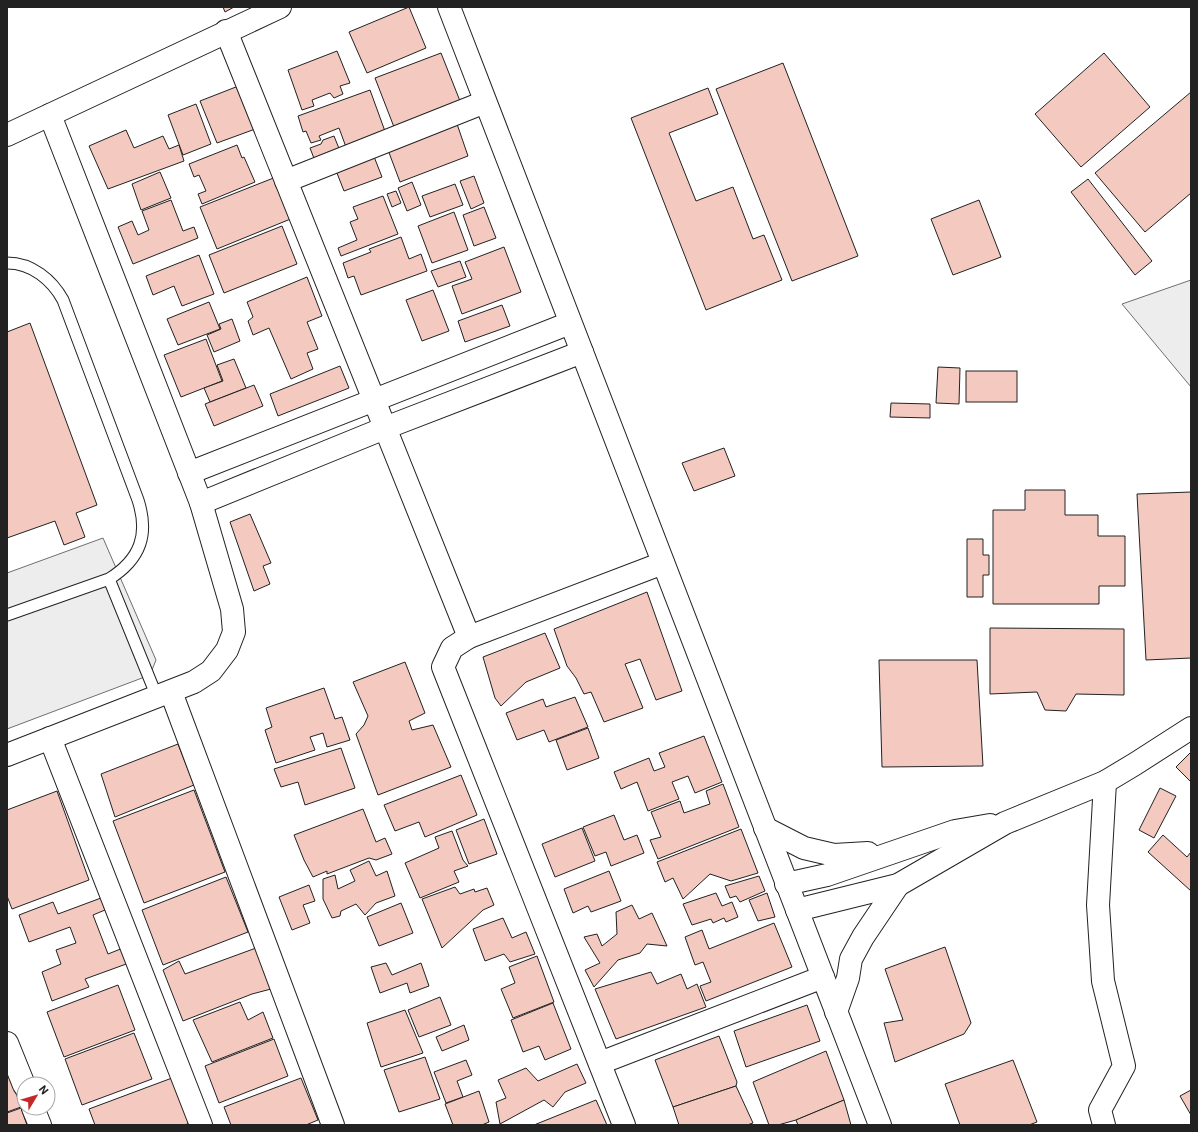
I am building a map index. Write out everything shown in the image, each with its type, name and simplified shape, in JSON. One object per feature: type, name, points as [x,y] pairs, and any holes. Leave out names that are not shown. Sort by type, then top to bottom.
[{"type":"street","points":[[7,135],[280,7]]},
{"type":"street","points":[[448,7],[880,1125]]},
{"type":"street","points":[[226,32],[469,637]]},
{"type":"street","points":[[286,181],[485,102]]},
{"type":"street","points":[[7,755],[164,695],[194,682],[211,671],[227,650],[234,632],[232,609],[201,503],[50,115]]},
{"type":"street","points":[[189,473],[570,323]]},
{"type":"street","points":[[201,503],[385,428],[582,352]]},
{"type":"street","points":[[624,1125],[443,667],[452,648],[469,637],[663,563]]},
{"type":"street","points":[[164,695],[333,1125]]},
{"type":"street","points":[[797,910],[898,885],[1005,822],[1105,782],[1191,728]]},
{"type":"street","points":[[50,738],[201,1125]]},
{"type":"street","points":[[1104,1125],[1100,1110],[1124,1066],[1103,980],[1098,905],[1105,782]]},
{"type":"street","points":[[786,884],[827,875],[955,831],[1005,822]]},
{"type":"street","points":[[765,828],[804,848],[834,855],[894,851]]},
{"type":"street","points":[[836,1012],[848,978],[851,959],[898,885]]},
{"type":"street","points":[[600,1063],[823,977]]},
{"type":"street","points":[[7,1043],[20,1076]]},
{"type":"lane","points":[[7,263],[25,266],[38,272],[57,289],[64,300],[138,500],[144,526],[138,552],[130,562],[110,579],[7,615]]},
{"type":"lane","points":[[110,579],[164,695]]},
{"type":"shaded area","points":[[1191,280],[1191,387],[1122,304]]},
{"type":"shaded area","points":[[103,538],[156,660],[150,675],[7,729],[7,573]]},
{"type":"building","points":[[223,7],[234,7],[225,12]]},
{"type":"building","points":[[409,7],[426,48],[367,73],[349,32]]},
{"type":"building","points":[[337,51],[350,83],[340,86],[343,94],[334,98],[330,93],[312,100],[314,106],[302,110],[288,70]]},
{"type":"building","points":[[441,53],[460,101],[394,127],[375,78]]},
{"type":"building","points":[[1104,53],[1150,107],[1081,167],[1035,114]]},
{"type":"building","points":[[783,63],[858,256],[792,281],[716,89]]},
{"type":"building","points":[[241,85],[258,128],[217,143],[200,101]]},
{"type":"building","points":[[708,88],[718,114],[669,133],[696,201],[733,187],[753,239],[764,235],[782,280],[706,310],[631,118]]},
{"type":"building","points":[[370,90],[386,134],[346,147],[339,128],[319,136],[321,140],[311,143],[306,131],[303,132],[298,116]]},
{"type":"building","points":[[1191,92],[1191,193],[1145,232],[1095,173]]},
{"type":"building","points":[[196,104],[211,144],[183,155],[168,115]]},
{"type":"building","points":[[457,124],[468,156],[400,182],[388,150]]},
{"type":"building","points":[[126,130],[134,148],[163,136],[169,149],[179,145],[184,161],[108,189],[89,146]]},
{"type":"building","points":[[334,136],[342,156],[315,161],[310,148],[321,144],[323,140]]},
{"type":"building","points":[[237,145],[255,182],[202,204],[198,194],[206,191],[199,175],[194,177],[189,164]]},
{"type":"building","points":[[373,154],[382,177],[344,191],[335,168]]},
{"type":"building","points":[[160,172],[171,198],[141,210],[132,184]]},
{"type":"building","points":[[474,176],[484,203],[471,209],[460,181]]},
{"type":"building","points":[[276,177],[293,218],[217,249],[200,207]]},
{"type":"building","points":[[1088,179],[1152,261],[1135,275],[1071,192]]},
{"type":"building","points":[[412,182],[421,205],[407,211],[398,188]]},
{"type":"building","points":[[455,184],[463,205],[430,217],[422,196]]},
{"type":"building","points":[[396,191],[401,203],[392,207],[387,194]]},
{"type":"building","points":[[383,196],[398,234],[341,256],[338,248],[357,240],[350,222],[358,219],[353,207]]},
{"type":"building","points":[[171,200],[183,231],[194,227],[198,238],[133,264],[118,227],[132,221],[138,235],[149,230],[142,211]]},
{"type":"building","points":[[979,200],[1001,257],[953,275],[931,219]]},
{"type":"building","points":[[484,207],[496,238],[474,246],[463,215]]},
{"type":"building","points":[[454,212],[468,250],[432,263],[418,226]]},
{"type":"building","points":[[282,226],[297,264],[224,293],[209,255]]},
{"type":"building","points":[[401,237],[409,259],[421,254],[427,271],[361,295],[354,276],[348,278],[343,263],[371,252],[369,249]]},
{"type":"building","points":[[504,247],[521,292],[462,314],[452,286],[472,279],[465,262]]},
{"type":"building","points":[[199,255],[214,294],[182,306],[174,286],[153,295],[146,276]]},
{"type":"building","points":[[460,261],[466,277],[438,287],[431,271]]},
{"type":"building","points":[[307,277],[322,316],[307,322],[318,349],[307,353],[313,369],[291,379],[269,328],[253,335],[248,321],[253,317],[247,302]]},
{"type":"building","points":[[433,290],[449,331],[422,341],[406,300]]},
{"type":"building","points":[[209,302],[220,329],[178,345],[167,319]]},
{"type":"building","points":[[502,305],[510,326],[465,342],[458,321]]},
{"type":"building","points":[[232,319],[240,341],[214,352],[207,335],[221,329],[219,324]]},
{"type":"building","points":[[30,323],[97,505],[76,513],[85,537],[64,545],[55,521],[7,538],[7,332]]},
{"type":"building","points":[[206,339],[222,381],[181,397],[164,355]]},
{"type":"building","points":[[234,359],[246,388],[210,402],[204,388],[223,381],[217,365]]},
{"type":"building","points":[[340,366],[349,388],[278,416],[270,394]]},
{"type":"building","points":[[938,367],[960,368],[959,404],[936,403]]},
{"type":"building","points":[[966,371],[1017,371],[1017,402],[966,402]]},
{"type":"building","points":[[254,385],[263,406],[214,426],[205,404]]},
{"type":"building","points":[[891,403],[930,404],[930,418],[890,417]]},
{"type":"building","points":[[724,448],[735,476],[694,491],[682,463]]},
{"type":"building","points":[[1025,490],[1065,490],[1065,515],[1098,515],[1098,536],[1125,536],[1125,586],[1099,586],[1099,604],[993,604],[993,510],[1025,510]]},
{"type":"building","points":[[1191,492],[1191,658],[1146,660],[1137,494]]},
{"type":"building","points":[[250,514],[271,563],[263,566],[270,584],[254,591],[230,522]]},
{"type":"building","points":[[967,539],[983,539],[983,555],[989,555],[989,575],[983,575],[983,597],[967,597]]},
{"type":"building","points":[[647,592],[682,691],[656,700],[640,659],[625,664],[643,708],[604,722],[591,692],[584,694],[576,678],[567,666],[554,629]]},
{"type":"building","points":[[990,628],[1124,629],[1124,695],[1076,694],[1066,711],[1045,710],[1037,692],[990,694]]},
{"type":"building","points":[[545,633],[560,668],[526,682],[501,706],[495,698],[483,657]]},
{"type":"building","points":[[879,660],[977,660],[983,766],[882,767]]},
{"type":"building","points":[[405,662],[425,713],[409,721],[412,730],[433,725],[451,767],[378,795],[356,734],[364,725],[368,716],[353,682]]},
{"type":"building","points":[[324,688],[335,719],[342,717],[350,740],[327,747],[323,733],[310,737],[315,750],[276,763],[265,730],[272,727],[266,708]]},
{"type":"building","points":[[575,697],[588,727],[549,742],[544,730],[517,740],[506,713],[543,699],[546,707]]},
{"type":"building","points":[[588,728],[599,758],[567,770],[556,740]]},
{"type":"building","points":[[704,736],[722,782],[695,793],[688,776],[672,782],[679,799],[648,811],[637,782],[621,789],[614,772],[649,758],[654,771],[665,767],[659,753]]},
{"type":"building","points":[[178,744],[194,785],[115,817],[101,774]]},
{"type":"building","points":[[341,748],[355,788],[305,805],[298,782],[281,787],[274,769]]},
{"type":"building","points":[[1191,752],[1191,782],[1176,767]]},
{"type":"building","points":[[461,775],[477,815],[425,837],[419,822],[395,831],[384,805]]},
{"type":"building","points":[[723,784],[739,827],[658,859],[650,840],[661,837],[651,812],[680,801],[684,813],[710,804],[706,791]]},
{"type":"building","points":[[1160,788],[1176,796],[1154,838],[1139,830]]},
{"type":"building","points":[[194,790],[225,872],[144,903],[113,821]]},
{"type":"building","points":[[57,791],[89,880],[12,909],[7,896],[7,810]]},
{"type":"building","points":[[363,809],[376,842],[385,838],[392,854],[376,860],[369,858],[327,874],[327,871],[313,877],[294,835]]},
{"type":"building","points":[[614,815],[624,840],[637,835],[644,853],[611,866],[606,852],[595,856],[583,827]]},
{"type":"building","points":[[484,819],[497,854],[469,864],[456,830]]},
{"type":"building","points":[[582,828],[595,861],[555,877],[542,844]]},
{"type":"building","points":[[741,829],[758,873],[731,881],[710,874],[683,899],[673,878],[665,882],[657,862]]},
{"type":"building","points":[[452,831],[463,860],[468,866],[454,871],[459,882],[420,898],[405,863],[439,848],[435,837]]},
{"type":"building","points":[[1163,835],[1187,857],[1191,852],[1191,891],[1148,852]]},
{"type":"building","points":[[369,861],[376,876],[387,871],[395,896],[376,903],[365,915],[356,904],[341,911],[340,916],[332,918],[323,899],[323,879],[335,875],[338,889],[355,881],[350,870]]},
{"type":"building","points":[[609,871],[621,901],[591,912],[588,906],[573,913],[564,889]]},
{"type":"building","points":[[759,876],[765,891],[740,902],[736,896],[730,898],[725,886]]},
{"type":"building","points":[[226,877],[248,932],[163,965],[142,910]]},
{"type":"building","points":[[309,885],[315,901],[303,905],[310,923],[292,930],[279,897]]},
{"type":"building","points":[[455,887],[460,894],[474,889],[475,892],[487,888],[494,905],[483,910],[442,948],[422,899]]},
{"type":"building","points":[[716,893],[722,906],[732,902],[738,917],[726,922],[724,918],[713,923],[711,919],[692,925],[683,904]]},
{"type":"building","points":[[767,893],[775,917],[758,921],[749,900]]},
{"type":"building","points":[[101,898],[105,910],[93,915],[108,954],[123,948],[129,963],[85,979],[89,987],[52,1001],[42,972],[61,964],[56,950],[76,943],[70,927],[29,942],[19,915],[53,902],[58,914]]},
{"type":"building","points":[[401,903],[413,933],[379,946],[367,917]]},
{"type":"building","points":[[632,905],[639,919],[652,913],[667,946],[647,944],[640,953],[618,960],[594,987],[585,970],[600,963],[584,937],[597,934],[602,946],[617,934],[616,912]]},
{"type":"building","points":[[503,918],[512,938],[526,932],[535,954],[510,962],[504,954],[485,961],[473,929]]},
{"type":"building","points":[[774,923],[792,967],[706,1001],[700,986],[711,982],[703,962],[695,965],[685,937],[702,930],[709,949]]},
{"type":"building","points":[[945,947],[971,1023],[964,1034],[895,1062],[884,1023],[903,1020],[885,969]]},
{"type":"building","points":[[256,948],[271,989],[252,994],[183,1021],[163,970],[179,961],[185,974]]},
{"type":"building","points":[[537,956],[554,1002],[513,1018],[501,989],[515,983],[509,967]]},
{"type":"building","points":[[386,963],[392,975],[421,963],[429,986],[410,993],[407,983],[380,993],[371,967]]},
{"type":"building","points":[[651,972],[657,984],[681,974],[687,989],[697,984],[706,1007],[616,1039],[595,989]]},
{"type":"building","points":[[118,985],[135,1030],[64,1057],[47,1012]]},
{"type":"building","points":[[440,997],[451,1025],[419,1037],[408,1010]]},
{"type":"building","points":[[240,1002],[248,1020],[263,1012],[273,1038],[212,1062],[193,1020]]},
{"type":"building","points":[[553,1003],[571,1049],[545,1060],[539,1046],[523,1052],[511,1020]]},
{"type":"building","points":[[807,1005],[820,1041],[746,1067],[734,1031]]},
{"type":"building","points":[[405,1010],[423,1053],[381,1067],[367,1023]]},
{"type":"building","points":[[464,1025],[469,1040],[442,1051],[436,1037]]},
{"type":"building","points":[[134,1033],[152,1079],[82,1105],[65,1059]]},
{"type":"building","points":[[719,1036],[737,1082],[736,1086],[673,1107],[655,1060]]},
{"type":"building","points":[[274,1039],[288,1076],[219,1103],[205,1066]]},
{"type":"building","points":[[826,1051],[844,1100],[796,1120],[778,1125],[769,1125],[753,1082]]},
{"type":"building","points":[[425,1057],[440,1099],[399,1112],[384,1070]]},
{"type":"building","points":[[466,1060],[472,1075],[457,1081],[463,1097],[446,1103],[434,1072]]},
{"type":"building","points":[[1013,1060],[1037,1122],[1029,1125],[960,1125],[945,1084]]},
{"type":"building","points":[[577,1064],[586,1083],[565,1092],[553,1107],[544,1100],[500,1124],[496,1102],[506,1098],[498,1080],[526,1068],[538,1081]]},
{"type":"building","points":[[7,1069],[16,1093],[16,1109],[7,1112]]},
{"type":"building","points":[[172,1078],[189,1123],[185,1125],[95,1125],[89,1109]]},
{"type":"building","points":[[301,1078],[318,1120],[306,1125],[231,1125],[224,1107]]},
{"type":"building","points":[[736,1086],[753,1123],[747,1125],[679,1125],[673,1107]]},
{"type":"building","points":[[1191,1090],[1191,1115],[1180,1096]]},
{"type":"building","points":[[479,1091],[489,1122],[482,1125],[453,1125],[445,1104]]},
{"type":"building","points":[[596,1100],[607,1125],[534,1125]]},
{"type":"building","points":[[844,1100],[851,1125],[798,1125],[796,1120]]},
{"type":"building","points":[[16,1110],[16,1116],[24,1116],[27,1125],[7,1125],[7,1113]]}]
